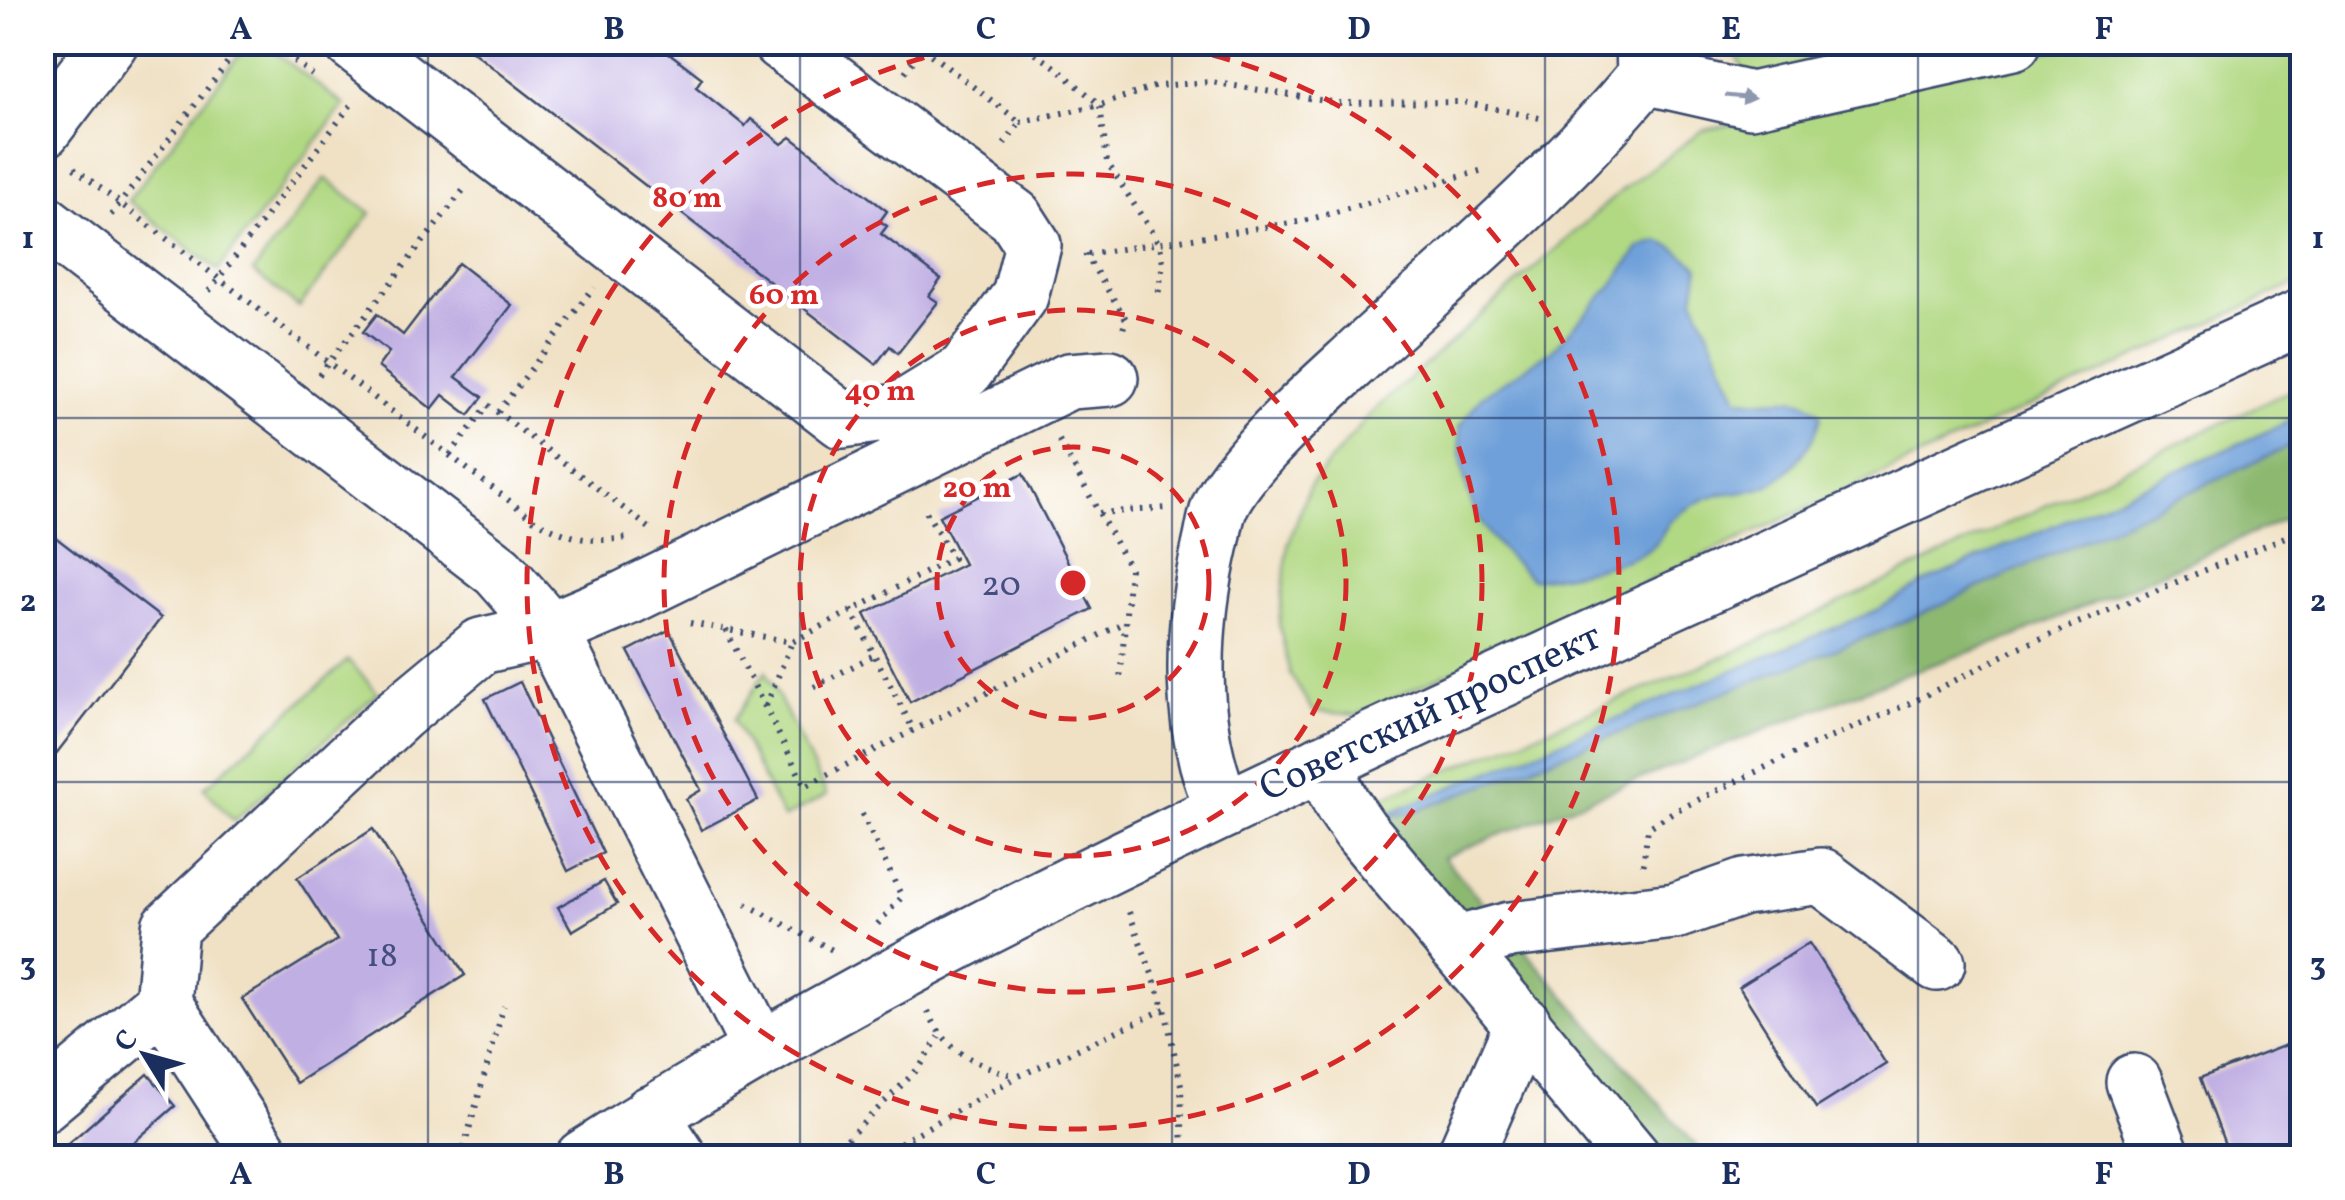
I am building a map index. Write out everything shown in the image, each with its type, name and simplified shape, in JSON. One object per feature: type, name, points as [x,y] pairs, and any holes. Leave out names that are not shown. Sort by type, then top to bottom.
[{"type":"street","points":[[56,148],[110,42]]},
{"type":"street","points":[[366,54],[842,420],[898,412],[965,371],[1020,296],[1033,246],[1015,217],[780,42]]},
{"type":"street","points":[[1224,810],[1210,778],[1197,712],[1204,574],[1220,505],[1246,468],[1308,402],[1600,131],[1645,59],[1751,100],[2013,42]]},
{"type":"street","points":[[62,236],[498,571],[550,630],[760,1049]]},
{"type":"street","name":"Советский проспект","points":[[584,1158],[665,1136],[760,1049],[864,990],[1224,810],[2302,317]]},
{"type":"street","points":[[264,1158],[163,1003],[170,927],[446,672],[481,646],[550,630],[695,566],[1069,381],[1110,378]]},
{"type":"street","points":[[1322,763],[1360,830],[1633,1158]]},
{"type":"street","points":[[1455,945],[1510,930],[1675,911],[1744,887],[1820,876],[1937,963]]},
{"type":"street","points":[[42,1104],[163,1003]]},
{"type":"street","points":[[1464,1158],[1522,1023]]},
{"type":"street","points":[[2134,1082],[2163,1158]]},
{"type":"path","points":[[62,236],[120,203],[243,42]]},
{"type":"path","points":[[1018,42],[1100,105],[1108,162],[1160,245],[1163,264],[1158,296]]},
{"type":"path","points":[[181,328],[366,54]]},
{"type":"path","points":[[1020,122],[1100,105],[1157,86],[1211,82],[1338,103],[1462,102],[1600,131]]},
{"type":"path","points":[[56,148],[120,203],[450,456],[533,519],[563,535],[590,542],[642,537],[653,530],[552,448],[488,405],[450,456]]},
{"type":"path","points":[[291,412],[493,151]]},
{"type":"path","points":[[1033,246],[1088,254],[1160,245],[1304,220],[1494,167]]},
{"type":"path","points":[[498,412],[622,250]]},
{"type":"path","points":[[1088,254],[1126,319],[1110,378]]},
{"type":"path","points":[[1035,398],[1130,569],[1120,680]]},
{"type":"path","points":[[1100,514],[1220,505]]},
{"type":"path","points":[[674,620],[792,642],[953,558],[924,506]]},
{"type":"path","points":[[1636,916],[1648,828],[1673,812],[1798,751],[1913,702],[2020,647],[2302,530]]},
{"type":"path","points":[[851,610],[914,731]]},
{"type":"path","points":[[726,630],[806,786],[1125,622]]},
{"type":"path","points":[[766,708],[792,642]]},
{"type":"path","points":[[814,687],[874,655]]},
{"type":"path","points":[[862,814],[902,896]]},
{"type":"path","points":[[734,898],[846,958]]},
{"type":"path","points":[[1128,910],[1165,1009],[1180,1085],[1183,1158]]},
{"type":"path","points":[[461,1158],[504,1006]]},
{"type":"path","points":[[873,1158],[1017,1077],[1165,1009]]},
{"type":"path","points":[[927,1010],[939,1036],[969,1061],[1017,1077]]},
{"type":"path","points":[[839,1158],[846,1140],[920,1068],[939,1036]]},
{"type":"green space","points":[[249,42],[263,43],[344,105],[218,270],[128,201]]},
{"type":"green space","points":[[1732,43],[1944,43],[1746,77]]},
{"type":"green space","points":[[2081,43],[2302,43],[2302,281],[1357,715],[1313,711],[1290,674],[1279,624],[1288,545],[1309,487],[1373,411],[1622,190],[1702,131]]},
{"type":"green space","points":[[325,178],[371,213],[299,307],[253,272]]},
{"type":"green space","points":[[2302,385],[2302,416],[1923,583],[1880,609],[1375,819],[1374,801],[1744,648]]},
{"type":"green space","points":[[2302,441],[2302,512],[2014,637],[1908,673],[1443,857],[1706,1157],[1659,1157],[1375,819],[1414,812],[1885,630]]},
{"type":"green space","points":[[348,660],[378,693],[234,821],[204,788]]},
{"type":"green space","points":[[766,671],[827,795],[783,818],[734,720]]},
{"type":"water","points":[[1658,241],[1699,267],[1694,299],[1738,398],[1802,401],[1821,414],[1818,425],[1806,449],[1787,472],[1764,487],[1713,496],[1692,506],[1672,520],[1654,546],[1641,554],[1594,569],[1532,579],[1497,545],[1476,512],[1464,474],[1459,427],[1482,396],[1551,351],[1610,288],[1640,247]]},
{"type":"water","points":[[2302,416],[2302,441],[1885,630],[1414,812],[1375,819],[1880,609],[1923,583]]},
{"type":"building","points":[[460,42],[640,42],[654,53],[660,46],[702,78],[696,87],[745,126],[751,119],[782,144],[791,137],[887,211],[880,221],[887,226],[881,234],[941,279],[929,296],[938,302],[898,353],[890,346],[876,364]]},
{"type":"building","points":[[458,263],[512,305],[456,377],[483,397],[469,415],[443,395],[432,409],[378,367],[389,352],[363,332],[377,314],[403,335]]},
{"type":"building","points":[[1023,474],[1092,609],[910,702],[865,614],[964,564],[939,516]]},
{"type":"building","points":[[42,527],[161,618],[42,772]]},
{"type":"building","points":[[669,630],[758,800],[701,830],[686,799],[701,790],[628,651]]},
{"type":"building","points":[[520,682],[603,853],[568,871],[485,699]]},
{"type":"building","points":[[373,829],[465,975],[296,1083],[242,999],[337,940],[297,878]]},
{"type":"building","points":[[604,881],[617,904],[572,931],[558,907]]},
{"type":"building","points":[[1809,943],[1886,1064],[1816,1108],[1739,987]]},
{"type":"building","points":[[2302,1039],[2302,1158],[2230,1158],[2200,1078]]},
{"type":"building","points":[[148,1074],[175,1106],[116,1158],[52,1158]]}]
